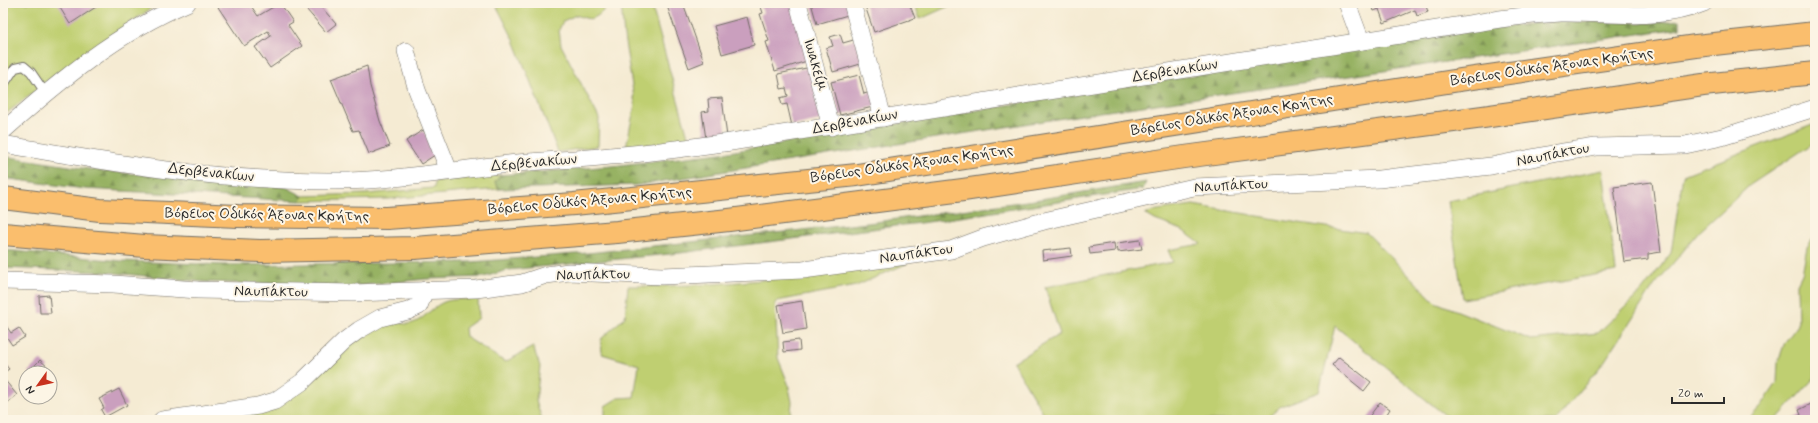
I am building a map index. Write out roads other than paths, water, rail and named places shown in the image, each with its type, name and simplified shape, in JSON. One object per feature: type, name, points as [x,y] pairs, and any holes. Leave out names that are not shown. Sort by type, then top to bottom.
[{"type":"highway","name":"Βόρειος Οδικός Άξονας Κρήτης","points":[[3,198],[100,210],[246,216],[387,218],[574,204],[857,175],[1468,79],[1696,46],[1815,33]]},
{"type":"highway","points":[[3,234],[180,249],[275,251],[422,247],[602,233],[728,220],[963,190],[1184,157],[1483,117],[1703,85],[1815,73]]},
{"type":"street","points":[[3,131],[46,94],[122,38],[156,16],[187,3]]},
{"type":"street","name":"Ιωακείμ","points":[[798,3],[831,127]]},
{"type":"street","points":[[852,3],[883,118]]},
{"type":"street","points":[[1347,3],[1361,41]]},
{"type":"street","name":"Δερβενακίων","points":[[3,144],[83,158],[272,180],[363,180],[510,164],[674,150],[831,127],[1519,16],[1561,13],[1652,14],[1678,12],[1704,3]]},
{"type":"street","points":[[406,51],[417,90],[449,171]]},
{"type":"street","name":"Ναυπάκτου","points":[[3,281],[113,284],[242,291],[353,293],[425,290],[449,291],[495,287],[522,283],[546,276],[569,272],[694,276],[823,268],[951,250],[983,238],[1044,221],[1194,187],[1378,179],[1491,166],[1596,147],[1685,145],[1728,136],[1770,121],[1815,108]]},
{"type":"street","points":[[162,420],[258,406],[275,400],[302,382],[344,341],[358,330],[380,318],[408,311],[420,306],[425,290]]},
{"type":"lane","points":[[3,86],[15,68],[24,66],[31,72],[46,94]]}]
